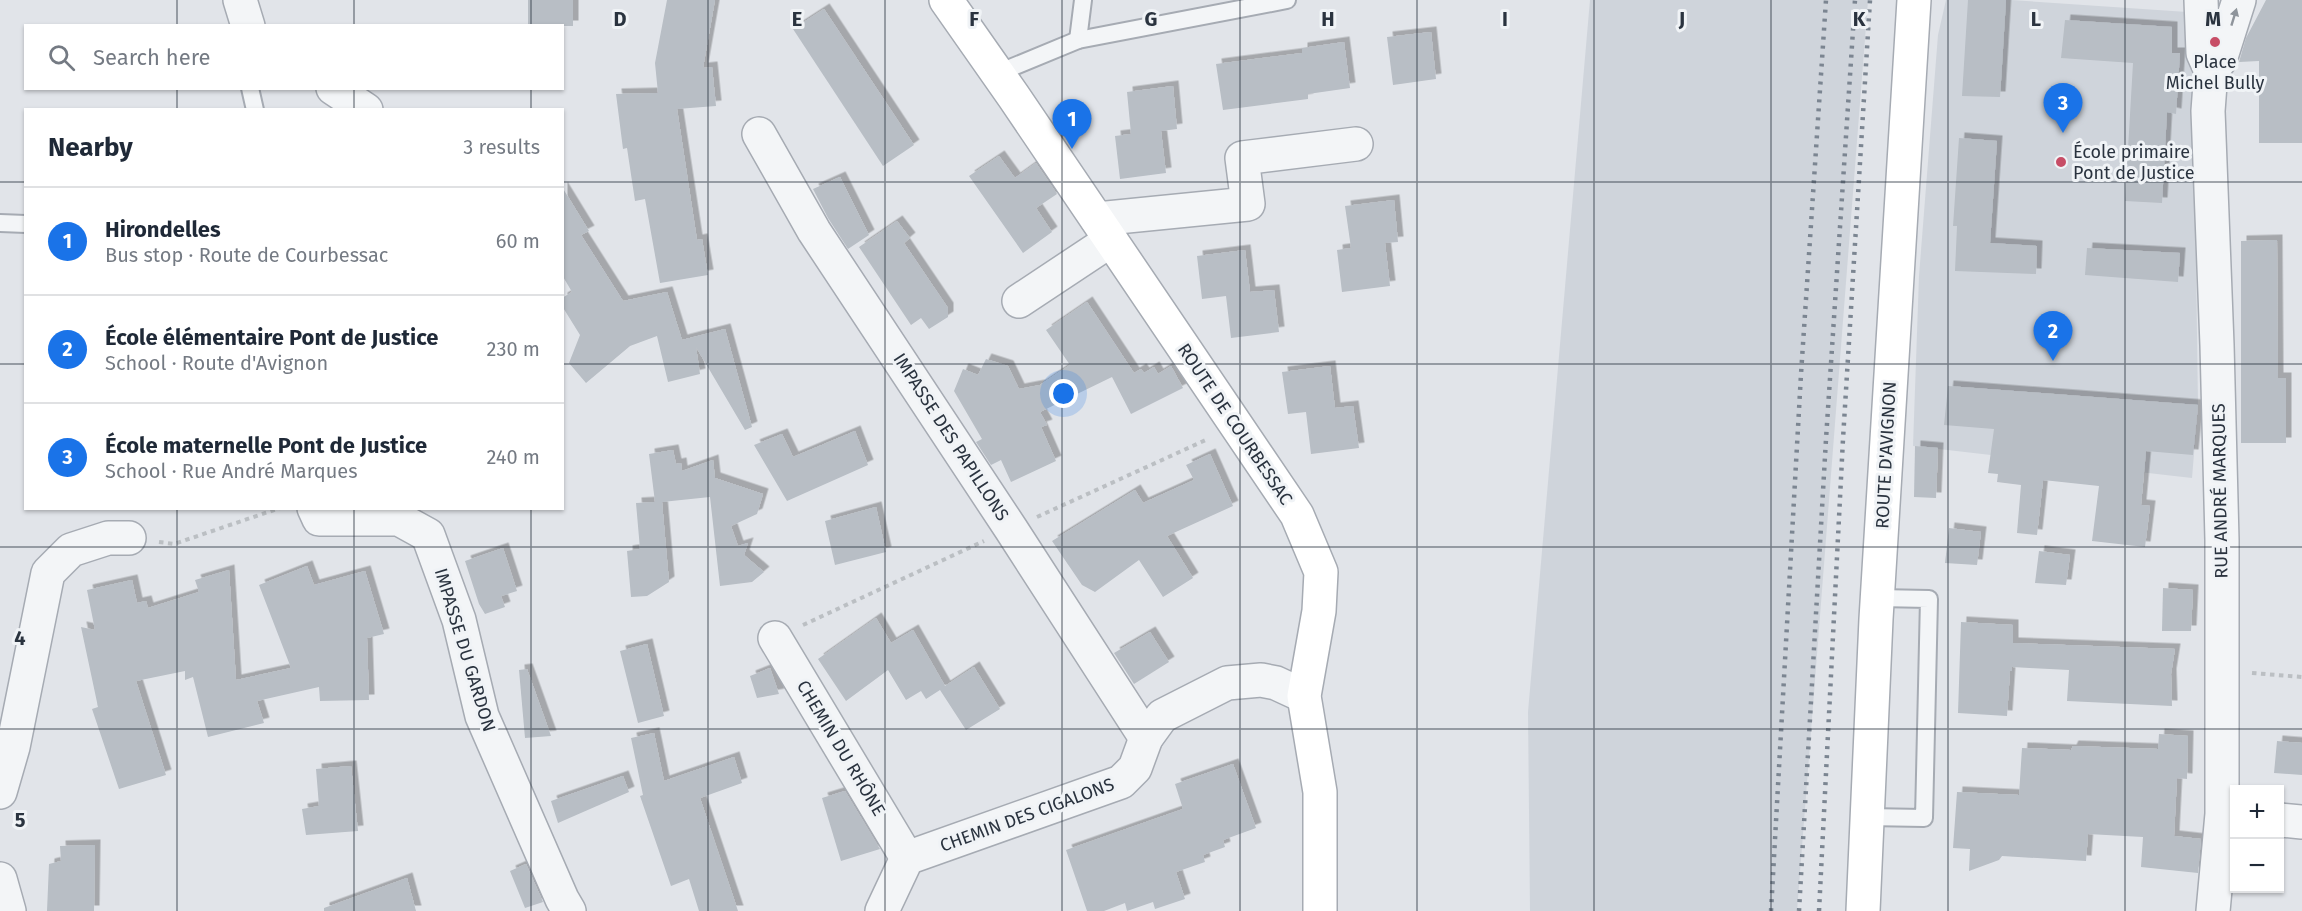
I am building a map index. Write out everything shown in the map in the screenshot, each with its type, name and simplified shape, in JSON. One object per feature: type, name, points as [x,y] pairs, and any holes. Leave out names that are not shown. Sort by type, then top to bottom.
[{"type":"street","name":"ROUTE DE COURBESSAC","points":[[946,0],[1297,514],[1321,572],[1319,611],[1304,696],[1320,792],[1320,911]]},
{"type":"street","name":"ROUTE D'AVIGNON","points":[[1863,911],[1878,598],[1914,0]]},
{"type":"street","points":[[2201,0],[2204,53],[2211,71],[2220,60],[2239,0]]},
{"type":"street","name":"RUE ANDRÉ MARQUES","points":[[2211,71],[2208,111],[2217,345],[2222,671],[2228,814],[2213,911]]},
{"type":"street","points":[[336,90],[363,108]]},
{"type":"street","name":"IMPASSE DES PAPILLONS","points":[[759,134],[814,231],[1146,738]]},
{"type":"street","points":[[1019,301],[1104,230],[1248,204],[1242,158],[1356,144]]},
{"type":"street","name":"IMPASSE DU GARDON","points":[[315,510],[319,519],[399,519],[428,535],[459,620],[482,716],[569,911]]},
{"type":"street","points":[[0,792],[13,747],[48,573],[70,550],[108,538],[129,538]]},
{"type":"street","name":"CHEMIN DU RHÔNE","points":[[775,638],[907,858]]},
{"type":"street","name":"CHEMIN DES CIGALONS","points":[[907,858],[1121,782],[1135,768],[1146,738],[1162,716],[1227,683],[1261,680],[1276,683],[1304,696]]},
{"type":"street","points":[[2284,820],[2302,822]]},
{"type":"street","points":[[882,911],[907,858]]},
{"type":"street","points":[[0,879],[9,911]]},
{"type":"lane","points":[[235,0],[239,15]]},
{"type":"lane","points":[[1078,40],[1083,0]]},
{"type":"lane","points":[[998,73],[1078,40],[1287,0]]},
{"type":"lane","points":[[250,90],[255,108]]},
{"type":"lane","points":[[0,223],[24,224]]},
{"type":"lane","points":[[1867,817],[1924,818],[1929,598],[1878,598]]},
{"type":"path","points":[[129,538],[174,544],[274,510]]},
{"type":"path","points":[[2222,671],[2302,677]]},
{"type":"shaded area","points":[[1590,0],[1868,0],[1797,911],[1530,911],[1528,712]]},
{"type":"shaded area","name":"École primaire Pont de Justice","points":[[1946,0],[2011,0],[2187,12],[2193,48],[2198,405],[2192,478],[1913,446],[1919,276],[1938,35]]},
{"type":"building","points":[[528,0],[573,0],[573,26],[528,24]]},
{"type":"building","points":[[667,0],[715,0],[703,68],[712,67],[716,106],[677,109],[697,240],[702,239],[708,275],[660,283],[645,199],[635,201],[627,148],[623,149],[616,94],[658,93],[655,63]]},
{"type":"building","points":[[1968,0],[2006,0],[2000,97],[1962,96]]},
{"type":"building","points":[[2266,0],[2302,0],[2302,143],[2259,143],[2259,61],[2239,62],[2246,38]]},
{"type":"building","points":[[824,9],[914,145],[883,166],[793,29]]},
{"type":"building","points":[[2065,20],[2172,27],[2172,53],[2180,53],[2176,114],[2167,112],[2162,203],[2125,201],[2133,63],[2061,58]]},
{"type":"building","points":[[1431,32],[1436,79],[1393,85],[1387,37]]},
{"type":"building","points":[[1344,42],[1350,88],[1308,94],[1308,99],[1223,110],[1216,64],[1302,53],[1302,48]]},
{"type":"building","points":[[1173,86],[1177,129],[1161,131],[1166,173],[1120,179],[1115,136],[1131,134],[1127,92]]},
{"type":"building","points":[[1959,138],[1997,141],[1990,243],[2037,246],[2036,274],[1955,271],[1957,226],[1953,226]]},
{"type":"building","points":[[999,156],[1015,178],[1036,163],[1057,194],[1036,208],[1052,232],[1023,253],[969,176]]},
{"type":"building","points":[[840,177],[869,235],[848,249],[813,189]]},
{"type":"building","points":[[564,190],[589,231],[581,235],[623,301],[667,292],[682,340],[725,329],[752,427],[745,430],[696,347],[700,374],[668,382],[657,336],[630,346],[586,383],[569,363],[580,335],[564,309],[564,297],[572,292],[564,278]]},
{"type":"building","points":[[1394,200],[1398,242],[1385,243],[1390,286],[1342,292],[1337,250],[1351,248],[1345,206]]},
{"type":"building","points":[[897,221],[910,238],[904,243],[948,308],[948,317],[929,329],[921,318],[911,325],[859,247]]},
{"type":"building","points":[[2277,240],[2278,378],[2286,378],[2286,443],[2241,443],[2241,241]]},
{"type":"building","points":[[2087,248],[2180,253],[2178,282],[2085,275]]},
{"type":"building","points":[[1245,250],[1250,292],[1274,290],[1279,332],[1231,338],[1226,296],[1202,299],[1197,256]]},
{"type":"building","points":[[1087,302],[1134,373],[1141,369],[1144,373],[1154,367],[1158,374],[1171,366],[1183,388],[1131,414],[1112,377],[1040,412],[1047,425],[1041,427],[1056,461],[1011,482],[1001,460],[991,465],[976,442],[982,439],[954,391],[963,369],[978,375],[986,359],[1008,366],[1019,389],[1040,385],[1070,365],[1046,330]]},
{"type":"building","points":[[1330,366],[1335,408],[1353,406],[1359,448],[1311,454],[1306,412],[1288,414],[1282,372]]},
{"type":"building","points":[[1948,386],[2198,405],[2193,455],[2146,451],[2141,505],[2150,506],[2145,547],[2092,541],[2099,486],[2043,480],[2037,535],[2017,533],[2021,485],[1997,482],[1998,474],[1988,473],[1994,429],[1944,425]]},
{"type":"building","points":[[855,431],[868,465],[787,501],[754,445],[782,434],[793,457]]},
{"type":"building","points":[[1915,446],[1938,448],[1936,498],[1914,497]]},
{"type":"building","points":[[673,450],[676,464],[681,463],[682,471],[713,460],[715,478],[763,494],[757,514],[731,526],[738,546],[748,543],[744,555],[764,572],[752,582],[720,586],[710,497],[662,502],[669,582],[647,596],[631,597],[627,551],[640,549],[636,503],[655,502],[649,454]]},
{"type":"building","points":[[1210,454],[1233,506],[1167,536],[1193,578],[1163,597],[1139,560],[1095,592],[1082,585],[1052,541],[1135,490],[1143,503],[1194,480],[1186,465]]},
{"type":"building","points":[[876,507],[886,552],[835,565],[825,521]]},
{"type":"building","points":[[1949,528],[1981,532],[1977,565],[1945,563]]},
{"type":"building","points":[[503,548],[517,591],[501,596],[505,607],[485,614],[479,604],[465,561]]},
{"type":"building","points":[[2039,551],[2070,555],[2066,585],[2035,583]]},
{"type":"building","points":[[307,566],[314,585],[365,571],[384,634],[367,638],[369,700],[320,701],[319,687],[257,701],[264,723],[208,737],[193,677],[185,680],[185,671],[136,681],[166,775],[119,789],[92,709],[98,707],[81,627],[95,630],[87,590],[132,580],[137,603],[146,601],[148,608],[199,592],[195,580],[229,570],[236,680],[291,668],[259,585]]},
{"type":"building","points":[[2163,588],[2193,590],[2191,631],[2162,631]]},
{"type":"building","points":[[876,618],[891,643],[913,630],[945,686],[974,667],[1000,709],[966,730],[940,690],[926,699],[921,691],[906,700],[888,670],[846,701],[818,659]]},
{"type":"building","points":[[1961,622],[2013,625],[2013,643],[2175,649],[2171,674],[2172,706],[2067,701],[2069,670],[2012,667],[2007,716],[1958,713]]},
{"type":"building","points":[[1150,632],[1169,662],[1134,684],[1114,653]]},
{"type":"building","points":[[647,644],[664,716],[638,723],[620,651]]},
{"type":"building","points":[[770,668],[779,694],[757,698],[750,676]]},
{"type":"building","points":[[527,669],[551,736],[525,738],[519,670]]},
{"type":"building","points":[[654,733],[664,781],[734,757],[742,783],[700,798],[738,911],[699,911],[689,879],[671,886],[640,796],[643,795],[631,738]]},
{"type":"building","points":[[2159,734],[2188,736],[2187,779],[2177,778],[2174,836],[2201,839],[2198,873],[2141,867],[2143,837],[2088,834],[2086,861],[2002,856],[1999,860],[1969,871],[1970,849],[1953,848],[1957,792],[2019,795],[2022,748],[2071,750],[2073,746],[2158,749]]},
{"type":"building","points":[[2277,741],[2302,743],[2302,775],[2274,773]]},
{"type":"building","points":[[1233,764],[1256,828],[1223,840],[1225,847],[1203,855],[1205,862],[1176,872],[1185,899],[1155,909],[1153,902],[1127,911],[1125,903],[1104,911],[1087,911],[1066,850],[1183,809],[1175,784]]},
{"type":"building","points":[[351,766],[358,831],[306,835],[302,809],[319,806],[316,769]]},
{"type":"building","points":[[623,776],[629,792],[558,823],[551,801]]},
{"type":"building","points":[[845,791],[880,849],[841,861],[822,798]]},
{"type":"building","points":[[95,845],[94,911],[47,911],[49,864],[61,861],[60,846]]},
{"type":"building","points":[[526,864],[543,902],[525,908],[510,871]]},
{"type":"building","points":[[407,878],[416,911],[324,911],[324,908]]},
{"type":"railway","points":[[1771,911],[1801,374],[1826,0]]},
{"type":"railway","points":[[1799,911],[1826,439],[1855,0]]},
{"type":"railway","points":[[1819,911],[1843,439],[1870,0]]},
{"type":"place","name":"Place Michel Bully","points":[[2215,42]]},
{"type":"place","name":"École maternelle Pont de Justice","points":[[2063,133]]},
{"type":"place","name":"Hirondelles","points":[[1072,149]]},
{"type":"place","name":"École primaire Pont de Justice","points":[[2061,162]]},
{"type":"place","name":"École élémentaire Pont de Justice","points":[[2053,361]]}]
